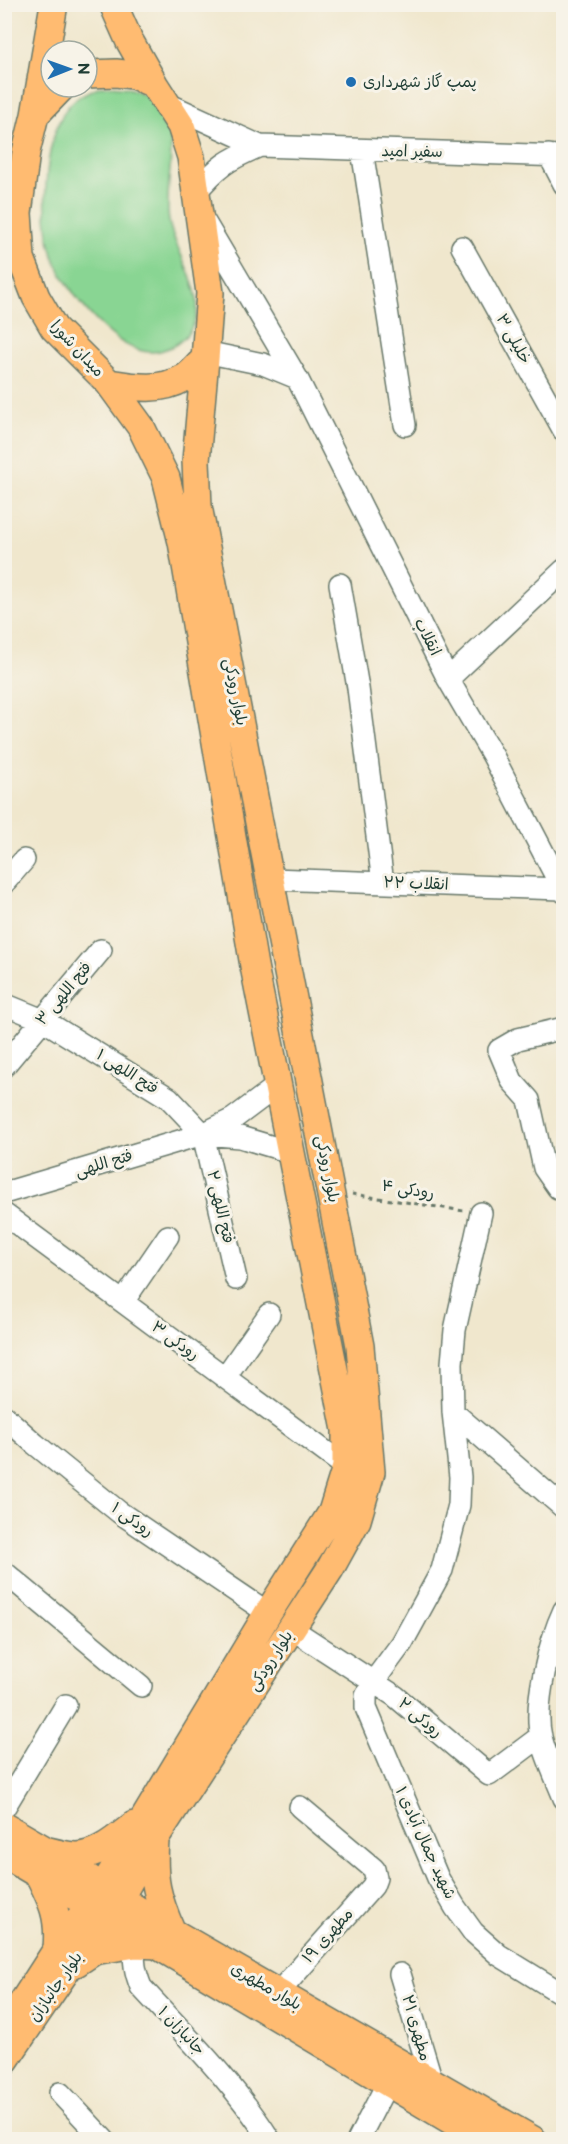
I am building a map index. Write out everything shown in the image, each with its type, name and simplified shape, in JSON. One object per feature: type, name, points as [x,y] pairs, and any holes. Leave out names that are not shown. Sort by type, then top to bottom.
[{"type":"main road","points":[[35,115],[54,4]]},
{"type":"main road","points":[[113,4],[129,40],[181,126],[191,157],[210,293],[205,355]]},
{"type":"main road","points":[[99,74],[133,75],[161,94]]},
{"type":"main road","points":[[35,115],[50,99]]},
{"type":"main road","name":"میدان شورا","points":[[35,115],[26,152],[18,213],[21,258],[36,297],[54,328],[109,383],[145,389],[166,386],[185,378],[205,355]]},
{"type":"main road","name":"بلوار رودکی","points":[[150,1828],[292,1629],[330,1569],[357,1520],[370,1472],[360,1346],[332,1191],[198,506],[196,461],[205,355]]},
{"type":"main road","name":"بلوار رودکی","points":[[106,1901],[150,1828],[268,1613],[332,1512],[346,1467],[346,1431],[254,966],[182,542],[165,478],[141,427],[109,383]]},
{"type":"main road","points":[[165,478],[172,459],[178,455],[191,457],[196,461]]},
{"type":"main road","name":"بلوار مطهری","points":[[4,1826],[29,1857],[106,1901],[167,1945],[484,2139]]},
{"type":"main road","points":[[150,1828],[154,1881],[161,1906],[167,1945],[94,1951],[61,1960],[59,1926],[53,1904],[29,1857],[75,1856],[92,1852],[150,1828]]},
{"type":"main road","name":"بلوار جانبازان","points":[[4,2062],[61,1960],[68,1932],[106,1901]]},
{"type":"main road","name":"بلوار مطهری","points":[[167,1945],[278,1993],[533,2139]]},
{"type":"main road","name":"بلوار جانبازان","points":[[4,2031],[61,1960]]},
{"type":"street","name":"سفیر امید","points":[[161,94],[260,146]]},
{"type":"street","name":"سفیر امید","points":[[196,201],[215,170],[234,157],[260,146],[556,155]]},
{"type":"street","points":[[362,150],[405,425]]},
{"type":"street","points":[[556,155],[564,184]]},
{"type":"street","name":"انقلاب","points":[[196,201],[297,378],[448,680],[493,756],[563,890]]},
{"type":"street","name":"خلیلی ۳","points":[[462,247],[564,431]]},
{"type":"street","points":[[205,355],[263,364],[297,378]]},
{"type":"street","points":[[448,680],[564,570]]},
{"type":"street","points":[[340,584],[358,688],[383,883]]},
{"type":"street","points":[[4,883],[24,860]]},
{"type":"street","name":"انقلاب ۲۲","points":[[271,879],[563,890]]},
{"type":"street","name":"فتح اللهی ۳","points":[[4,1066],[101,950]]},
{"type":"street","name":"فتح اللهی ۱","points":[[4,1004],[43,1020],[170,1098],[203,1134]]},
{"type":"street","points":[[564,1028],[518,1039],[499,1050],[512,1081],[529,1100],[544,1168],[558,1188],[564,1190]]},
{"type":"street","points":[[203,1134],[232,1119],[277,1086]]},
{"type":"street","points":[[203,1134],[240,1137],[290,1152]]},
{"type":"street","name":"فتح اللهی","points":[[4,1193],[203,1134]]},
{"type":"street","name":"فتح اللهی ۲","points":[[203,1134],[236,1279]]},
{"type":"street","points":[[374,1681],[402,1643],[442,1570],[459,1505],[460,1477],[453,1412],[452,1363],[455,1330],[481,1213]]},
{"type":"street","name":"رودکی ۳","points":[[4,1214],[346,1467]]},
{"type":"street","points":[[123,1302],[168,1236]]},
{"type":"street","points":[[225,1377],[269,1314]]},
{"type":"street","points":[[453,1412],[564,1508]]},
{"type":"street","name":"رودکی ۱","points":[[4,1416],[119,1512],[268,1613]]},
{"type":"street","points":[[4,1572],[141,1686]]},
{"type":"street","points":[[561,1625],[542,1682],[539,1716],[541,1736],[564,1798]]},
{"type":"street","name":"رودکی ۲","points":[[292,1629],[374,1681],[489,1775],[541,1736]]},
{"type":"street","name":"شهید جمال آبادی ۱","points":[[374,1681],[366,1695],[366,1708],[370,1723],[438,1878],[455,1907],[473,1932],[500,1955],[564,1995]]},
{"type":"street","points":[[4,1808],[66,1705]]},
{"type":"street","name":"مطهری ۱۹","points":[[278,1993],[373,1886],[376,1878],[374,1869],[300,1807]]},
{"type":"street","name":"جانبازان ۱","points":[[167,1945],[133,1959],[141,1988],[250,2108],[270,2139]]},
{"type":"street","name":"مطهری ۲۱","points":[[400,1974],[432,2081]]},
{"type":"street","points":[[358,2139],[388,2082]]},
{"type":"street","points":[[60,2093],[104,2139]]},
{"type":"path","name":"رودکی ۴","points":[[332,1191],[481,1213]]},
{"type":"green space","points":[[114,86],[137,91],[148,97],[160,109],[167,123],[171,155],[169,221],[191,277],[197,305],[196,319],[186,336],[176,344],[160,351],[144,351],[128,345],[112,335],[97,321],[70,288],[54,258],[50,242],[46,182],[53,141],[59,123],[70,104],[77,99],[99,99],[99,87]]},
{"type":"place","name":"پمپ گاز شهرداری","points":[[351,82]]}]
